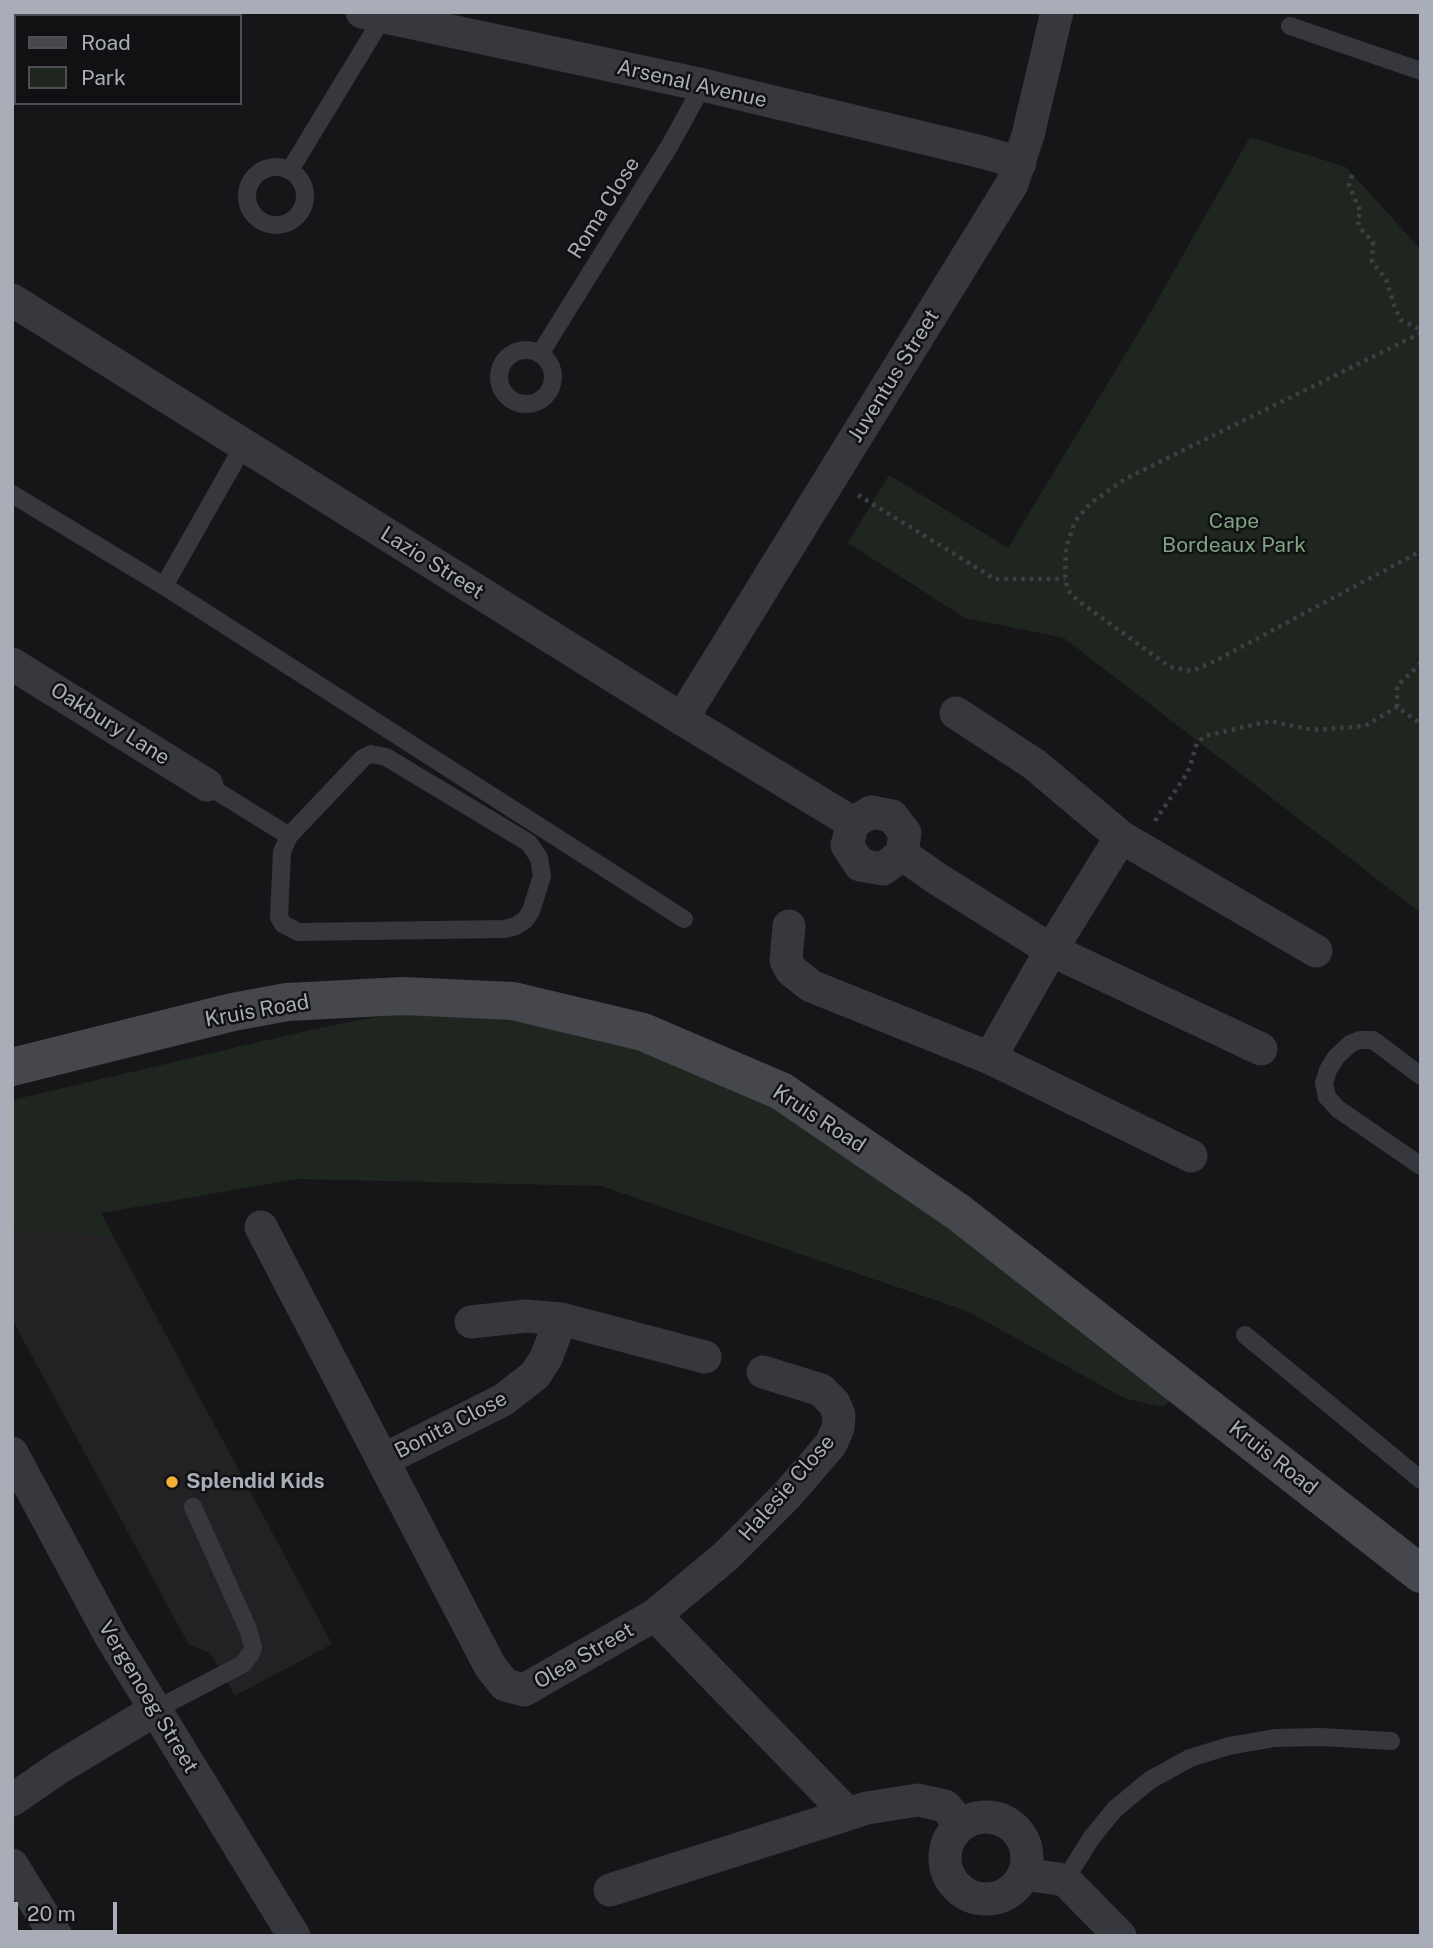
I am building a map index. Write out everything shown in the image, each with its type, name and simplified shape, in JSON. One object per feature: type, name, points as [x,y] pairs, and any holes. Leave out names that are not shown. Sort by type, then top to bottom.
[{"type":"street","name":"Juventus Street","points":[[682,719],[1012,184],[1020,163],[1057,12]]},
{"type":"street","name":"Arsenal Avenue","points":[[372,15],[703,85],[1020,163]]},
{"type":"street","name":"Lazio Street","points":[[12,300],[853,823],[848,845],[860,865],[883,869],[902,854],[1051,950]]},
{"type":"street","name":"Oakbury Lane","points":[[12,663],[207,785]]},
{"type":"street","points":[[956,713],[1034,764],[1121,837],[1316,951]]},
{"type":"street","points":[[990,1058],[1051,950],[1121,837]]},
{"type":"street","points":[[789,926],[786,960],[791,970],[811,986],[990,1058],[1191,1156]]},
{"type":"street","points":[[1051,950],[1261,1049]]},
{"type":"street","name":"Kruis Road","points":[[12,1067],[233,1012],[287,1002],[403,996],[513,1001],[643,1032],[781,1091],[958,1212],[1421,1574]]},
{"type":"street","name":"Olea Street","points":[[261,1227],[490,1666],[505,1685],[524,1690],[655,1615],[848,1814]]},
{"type":"street","points":[[471,1322],[526,1316],[561,1319],[705,1357]]},
{"type":"street","name":"Bonita Close","points":[[383,1460],[503,1400],[535,1375],[546,1357],[561,1319]]},
{"type":"street","name":"Halesie Close","points":[[655,1615],[725,1558],[788,1494],[835,1436],[839,1415],[834,1403],[821,1390],[763,1372]]},
{"type":"street","name":"Vergenoeg Street","points":[[12,1453],[111,1637],[294,1936]]},
{"type":"street","points":[[12,1800],[60,1767],[155,1710]]},
{"type":"street","points":[[610,1890],[848,1814],[890,1804],[918,1800],[945,1806],[961,1825]]},
{"type":"street","points":[[989,1816],[1003,1820],[1023,1839],[1028,1853],[1024,1874],[1012,1891],[999,1898],[985,1900],[958,1889],[945,1863],[951,1836],[961,1825],[974,1818],[989,1816]]},
{"type":"street","points":[[12,1865],[56,1936]]},
{"type":"street","points":[[1024,1874],[1065,1880],[1120,1936]]},
{"type":"lane","points":[[290,170],[372,15]]},
{"type":"lane","points":[[1290,26],[1421,71]]},
{"type":"lane","name":"Roma Close","points":[[540,354],[670,145],[703,85]]},
{"type":"lane","points":[[164,586],[244,445]]},
{"type":"lane","points":[[12,494],[164,586],[684,919]]},
{"type":"lane","points":[[379,754],[529,843],[539,858],[542,877],[531,911],[516,926],[505,929],[298,932],[289,929],[279,917],[282,852],[289,836],[363,758],[379,754]]},
{"type":"lane","points":[[207,785],[289,836]]},
{"type":"lane","points":[[1421,1076],[1373,1040],[1360,1040],[1350,1044],[1336,1057],[1324,1083],[1327,1097],[1338,1109],[1421,1166]]},
{"type":"lane","points":[[1245,1335],[1421,1480]]},
{"type":"lane","points":[[155,1710],[243,1664],[252,1653],[248,1629],[193,1507]]},
{"type":"lane","points":[[1065,1880],[1092,1837],[1115,1809],[1150,1780],[1190,1758],[1229,1746],[1275,1738],[1321,1737],[1391,1741]]},
{"type":"path","points":[[1352,175],[1349,185],[1361,213],[1357,219],[1360,228],[1373,242],[1372,262],[1386,279],[1401,320],[1421,332]]},
{"type":"path","points":[[1421,332],[1125,480],[1108,491],[1091,503],[1075,522],[1066,548],[1065,579],[1068,590],[1077,600],[1170,667],[1192,671],[1421,551]]},
{"type":"path","points":[[830,478],[995,579],[1065,579]]},
{"type":"path","points":[[1397,707],[1397,686],[1421,663]]},
{"type":"path","points":[[1397,707],[1421,724]]},
{"type":"path","points":[[1158,814],[1188,772],[1197,743],[1205,736],[1269,721],[1313,730],[1365,726],[1397,707]]},
{"type":"shaded area","name":"Splendid Kids","points":[[15,1231],[113,1236],[332,1644],[235,1696],[210,1653],[189,1645],[12,1319],[12,1235]]},
{"type":"green space","name":"Cape Bordeaux Park","points":[[1250,137],[1346,167],[1421,250],[1421,913],[1064,638],[965,618],[848,543],[889,475],[1008,548],[1149,315]]},
{"type":"green space","points":[[392,1014],[519,1020],[568,1030],[667,1059],[751,1096],[811,1129],[899,1189],[1170,1400],[1163,1407],[1126,1399],[967,1311],[601,1186],[298,1179],[101,1213],[113,1236],[15,1231],[12,1235],[12,1100],[310,1030]]},
{"type":"place","name":"Splendid Kids","points":[[172,1482]]}]
